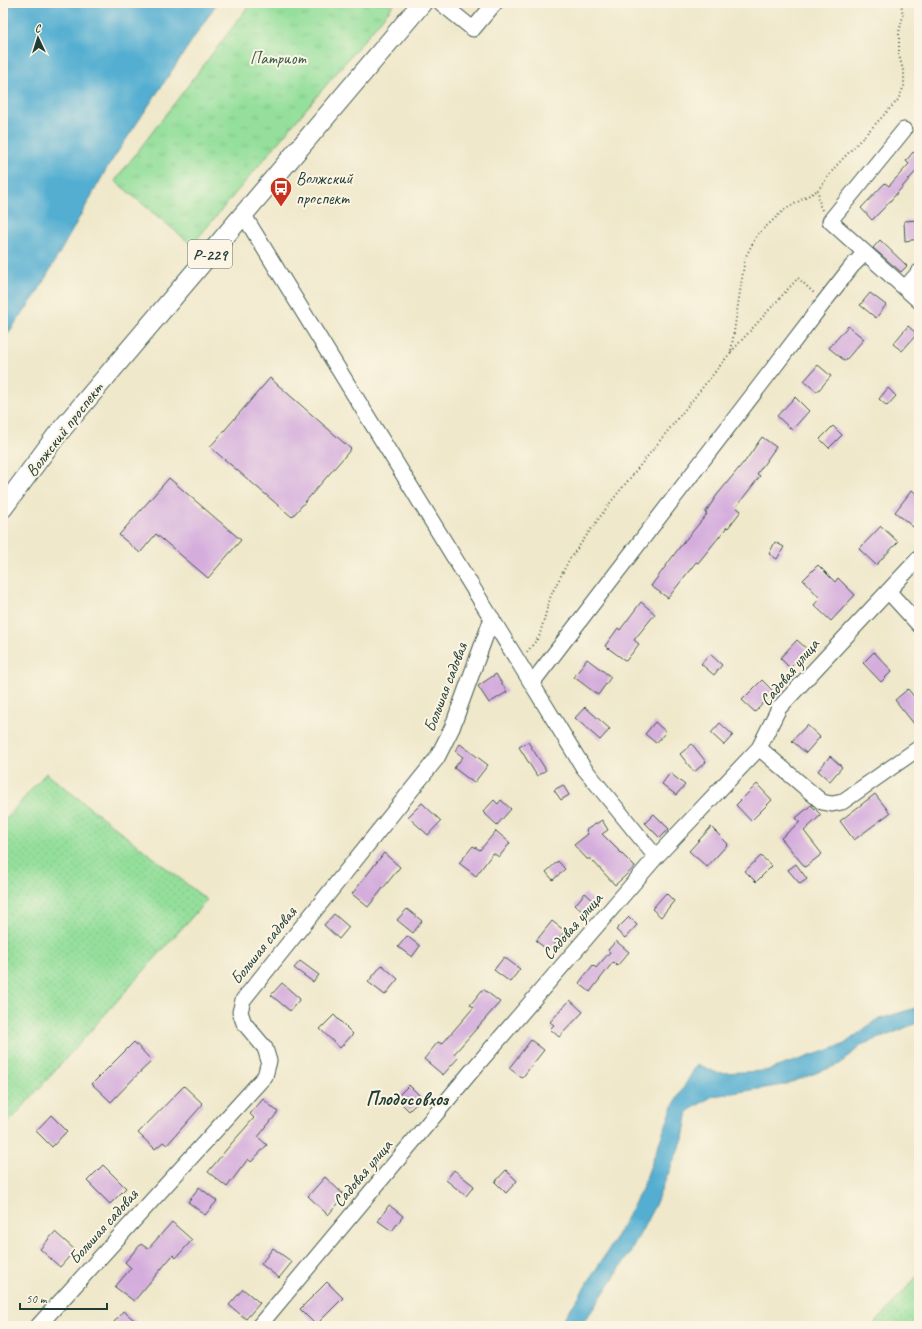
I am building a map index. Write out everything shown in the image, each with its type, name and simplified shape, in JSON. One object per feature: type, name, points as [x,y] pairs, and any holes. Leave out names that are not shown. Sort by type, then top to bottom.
[{"type":"main road","name":"Волжский проспект","points":[[3,508],[56,436],[422,3]]},
{"type":"street","points":[[441,3],[474,29],[495,3]]},
{"type":"street","points":[[904,130],[830,221],[919,301]]},
{"type":"street","points":[[243,214],[583,767],[656,856]]},
{"type":"street","points":[[532,683],[823,302],[852,266],[866,253]]},
{"type":"street","points":[[905,288],[919,272]]},
{"type":"street","name":"Садовая улица","points":[[259,1326],[475,1067],[656,856],[759,748],[779,708],[919,558]]},
{"type":"street","points":[[888,591],[919,625]]},
{"type":"street","name":"Большая садовая","points":[[38,1326],[265,1076],[269,1061],[265,1048],[244,1023],[240,1012],[243,1000],[437,758],[452,728],[492,618]]},
{"type":"street","points":[[759,748],[822,802],[832,804],[842,802],[919,748]]},
{"type":"path","points":[[730,352],[745,258],[757,235],[784,210],[818,190],[836,166],[898,100],[904,86],[904,74],[899,55],[899,32],[903,16],[902,3]]},
{"type":"path","points":[[818,190],[820,206],[830,221]]},
{"type":"path","points":[[519,662],[539,637],[551,595],[569,560],[610,503],[730,352],[798,278],[823,302]]},
{"type":"green space","name":"Патриот","points":[[251,3],[395,3],[192,245],[115,181]]},
{"type":"green space","points":[[46,773],[207,900],[3,1129],[3,822]]},
{"type":"green space","points":[[919,1274],[919,1326],[873,1326]]},
{"type":"water","points":[[3,3],[217,3],[107,168],[36,295],[3,340]]},
{"type":"water","points":[[919,1007],[919,1022],[863,1044],[840,1064],[784,1085],[713,1096],[688,1111],[683,1139],[655,1205],[630,1253],[580,1326],[558,1326],[576,1301],[614,1241],[642,1189],[673,1106],[697,1064],[717,1073],[765,1071],[843,1045],[876,1020]]},
{"type":"building","points":[[913,152],[917,155],[919,152],[919,172],[917,170],[872,220],[861,208],[885,183],[889,186],[909,164],[906,161]]},
{"type":"building","points":[[919,220],[919,239],[905,241],[904,221]]},
{"type":"building","points":[[880,240],[907,266],[901,272],[873,248]]},
{"type":"building","points":[[870,293],[886,305],[876,318],[860,305]]},
{"type":"building","points":[[848,326],[864,339],[845,361],[829,348]]},
{"type":"building","points":[[908,326],[917,334],[902,351],[893,344]]},
{"type":"building","points":[[818,365],[831,376],[817,392],[804,381]]},
{"type":"building","points":[[270,378],[351,449],[292,517],[210,447]]},
{"type":"building","points":[[888,388],[896,396],[887,406],[879,399]]},
{"type":"building","points":[[795,397],[809,411],[792,430],[777,416]]},
{"type":"building","points":[[833,426],[842,435],[829,448],[820,439]]},
{"type":"building","points":[[762,437],[776,447],[757,474],[760,476],[736,507],[741,511],[698,563],[696,562],[668,598],[651,586],[679,548],[707,514],[705,513],[717,495],[744,463]]},
{"type":"building","points":[[169,478],[241,540],[208,578],[156,534],[140,553],[119,535]]},
{"type":"building","points":[[912,490],[919,496],[919,519],[913,527],[895,512]]},
{"type":"building","points":[[881,526],[898,542],[876,565],[859,549]]},
{"type":"building","points":[[775,542],[784,547],[777,559],[769,554]]},
{"type":"building","points":[[818,565],[835,582],[838,578],[855,595],[831,621],[814,605],[820,598],[803,580]]},
{"type":"building","points":[[641,602],[655,614],[634,640],[639,644],[626,661],[605,646],[618,628],[620,630]]},
{"type":"building","points":[[797,640],[808,650],[790,668],[780,658]]},
{"type":"building","points":[[874,652],[892,671],[881,682],[863,663]]},
{"type":"building","points":[[710,654],[722,665],[714,675],[701,664]]},
{"type":"building","points":[[587,659],[611,677],[598,695],[574,677]]},
{"type":"building","points":[[496,674],[507,692],[489,703],[478,686]]},
{"type":"building","points":[[762,680],[774,692],[755,712],[742,700]]},
{"type":"building","points":[[908,689],[919,703],[919,730],[895,700]]},
{"type":"building","points":[[585,707],[610,729],[600,740],[575,718]]},
{"type":"building","points":[[655,722],[666,732],[656,743],[645,734]]},
{"type":"building","points":[[720,723],[733,735],[724,745],[711,733]]},
{"type":"building","points":[[807,725],[820,737],[806,753],[792,741]]},
{"type":"building","points":[[528,742],[546,770],[537,776],[519,747]]},
{"type":"building","points":[[460,744],[488,765],[474,783],[454,768],[463,757],[455,751]]},
{"type":"building","points":[[692,744],[706,762],[694,772],[680,754]]},
{"type":"building","points":[[830,756],[842,767],[830,781],[818,771]]},
{"type":"building","points":[[670,773],[685,785],[676,795],[662,784]]},
{"type":"building","points":[[757,784],[772,800],[751,821],[736,805]]},
{"type":"building","points":[[563,785],[569,795],[561,800],[554,790]]},
{"type":"building","points":[[875,794],[890,813],[854,840],[840,821]]},
{"type":"building","points":[[494,800],[498,804],[501,800],[511,809],[497,825],[483,812]]},
{"type":"building","points":[[422,803],[441,821],[428,835],[408,817]]},
{"type":"building","points":[[811,805],[821,815],[804,831],[822,854],[805,867],[781,838],[800,822],[796,818]]},
{"type":"building","points":[[654,814],[669,829],[660,838],[645,823]]},
{"type":"building","points":[[602,820],[608,830],[602,834],[635,867],[615,885],[591,859],[587,859],[574,845],[588,834],[586,830]]},
{"type":"building","points":[[711,827],[728,844],[707,867],[689,851]]},
{"type":"building","points":[[496,831],[510,843],[499,857],[493,853],[476,876],[459,863],[473,846],[480,850]]},
{"type":"building","points":[[384,853],[400,867],[368,907],[352,894]]},
{"type":"building","points":[[761,856],[772,866],[756,882],[745,871]]},
{"type":"building","points":[[558,861],[565,869],[553,880],[546,872]]},
{"type":"building","points":[[796,864],[807,879],[800,884],[788,870]]},
{"type":"building","points":[[585,893],[594,901],[584,913],[575,905]]},
{"type":"building","points":[[666,893],[674,901],[661,917],[652,909]]},
{"type":"building","points":[[407,909],[422,921],[413,933],[397,920]]},
{"type":"building","points":[[334,914],[349,927],[339,939],[324,925]]},
{"type":"building","points":[[629,917],[637,925],[625,938],[616,930]]},
{"type":"building","points":[[552,921],[565,931],[549,951],[536,941]]},
{"type":"building","points":[[407,936],[420,946],[412,957],[398,947]]},
{"type":"building","points":[[616,941],[629,952],[617,966],[613,962],[590,992],[579,983],[593,965],[596,968],[610,952],[608,950]]},
{"type":"building","points":[[504,957],[520,969],[510,982],[494,970]]},
{"type":"building","points":[[300,961],[319,975],[313,982],[294,968]]},
{"type":"building","points":[[382,965],[398,979],[385,995],[368,982]]},
{"type":"building","points":[[282,983],[300,999],[290,1011],[271,995]]},
{"type":"building","points":[[483,989],[500,1002],[454,1054],[458,1058],[443,1075],[424,1059],[438,1042],[442,1044],[474,1007],[470,1005]]},
{"type":"building","points":[[570,1000],[583,1012],[559,1037],[550,1029],[554,1025],[550,1022]]},
{"type":"building","points":[[334,1015],[353,1034],[340,1048],[320,1029]]},
{"type":"building","points":[[531,1040],[544,1050],[522,1078],[509,1068]]},
{"type":"building","points":[[134,1042],[152,1061],[111,1102],[92,1084]]},
{"type":"building","points":[[409,1085],[422,1098],[409,1111],[396,1098]]},
{"type":"building","points":[[184,1086],[203,1104],[167,1145],[163,1142],[155,1149],[138,1133]]},
{"type":"building","points":[[263,1099],[278,1112],[258,1137],[267,1145],[251,1162],[248,1159],[227,1187],[208,1172],[254,1118],[250,1114]]},
{"type":"building","points":[[51,1115],[67,1131],[52,1147],[36,1131]]},
{"type":"building","points":[[103,1165],[126,1188],[110,1204],[87,1181]]},
{"type":"building","points":[[454,1170],[474,1186],[466,1196],[446,1180]]},
{"type":"building","points":[[506,1170],[517,1181],[506,1193],[495,1182]]},
{"type":"building","points":[[325,1177],[345,1196],[328,1215],[308,1196]]},
{"type":"building","points":[[199,1187],[217,1201],[205,1215],[188,1202]]},
{"type":"building","points":[[389,1205],[403,1216],[392,1231],[378,1221]]},
{"type":"building","points":[[172,1222],[192,1240],[176,1258],[173,1255],[134,1301],[115,1287],[131,1268],[125,1262],[141,1244],[148,1249]]},
{"type":"building","points":[[55,1232],[75,1250],[60,1267],[40,1249]]},
{"type":"building","points":[[273,1248],[292,1262],[279,1278],[261,1264]]},
{"type":"building","points":[[327,1282],[343,1298],[316,1325],[300,1309]]},
{"type":"building","points":[[243,1289],[260,1303],[246,1319],[229,1305]]},
{"type":"building","points":[[123,1311],[142,1326],[111,1326]]},
{"type":"place","name":"Волжский проспект","points":[[281,208]]},
{"type":"district","name":"Плодосовхоз","points":[[407,1098]]}]
